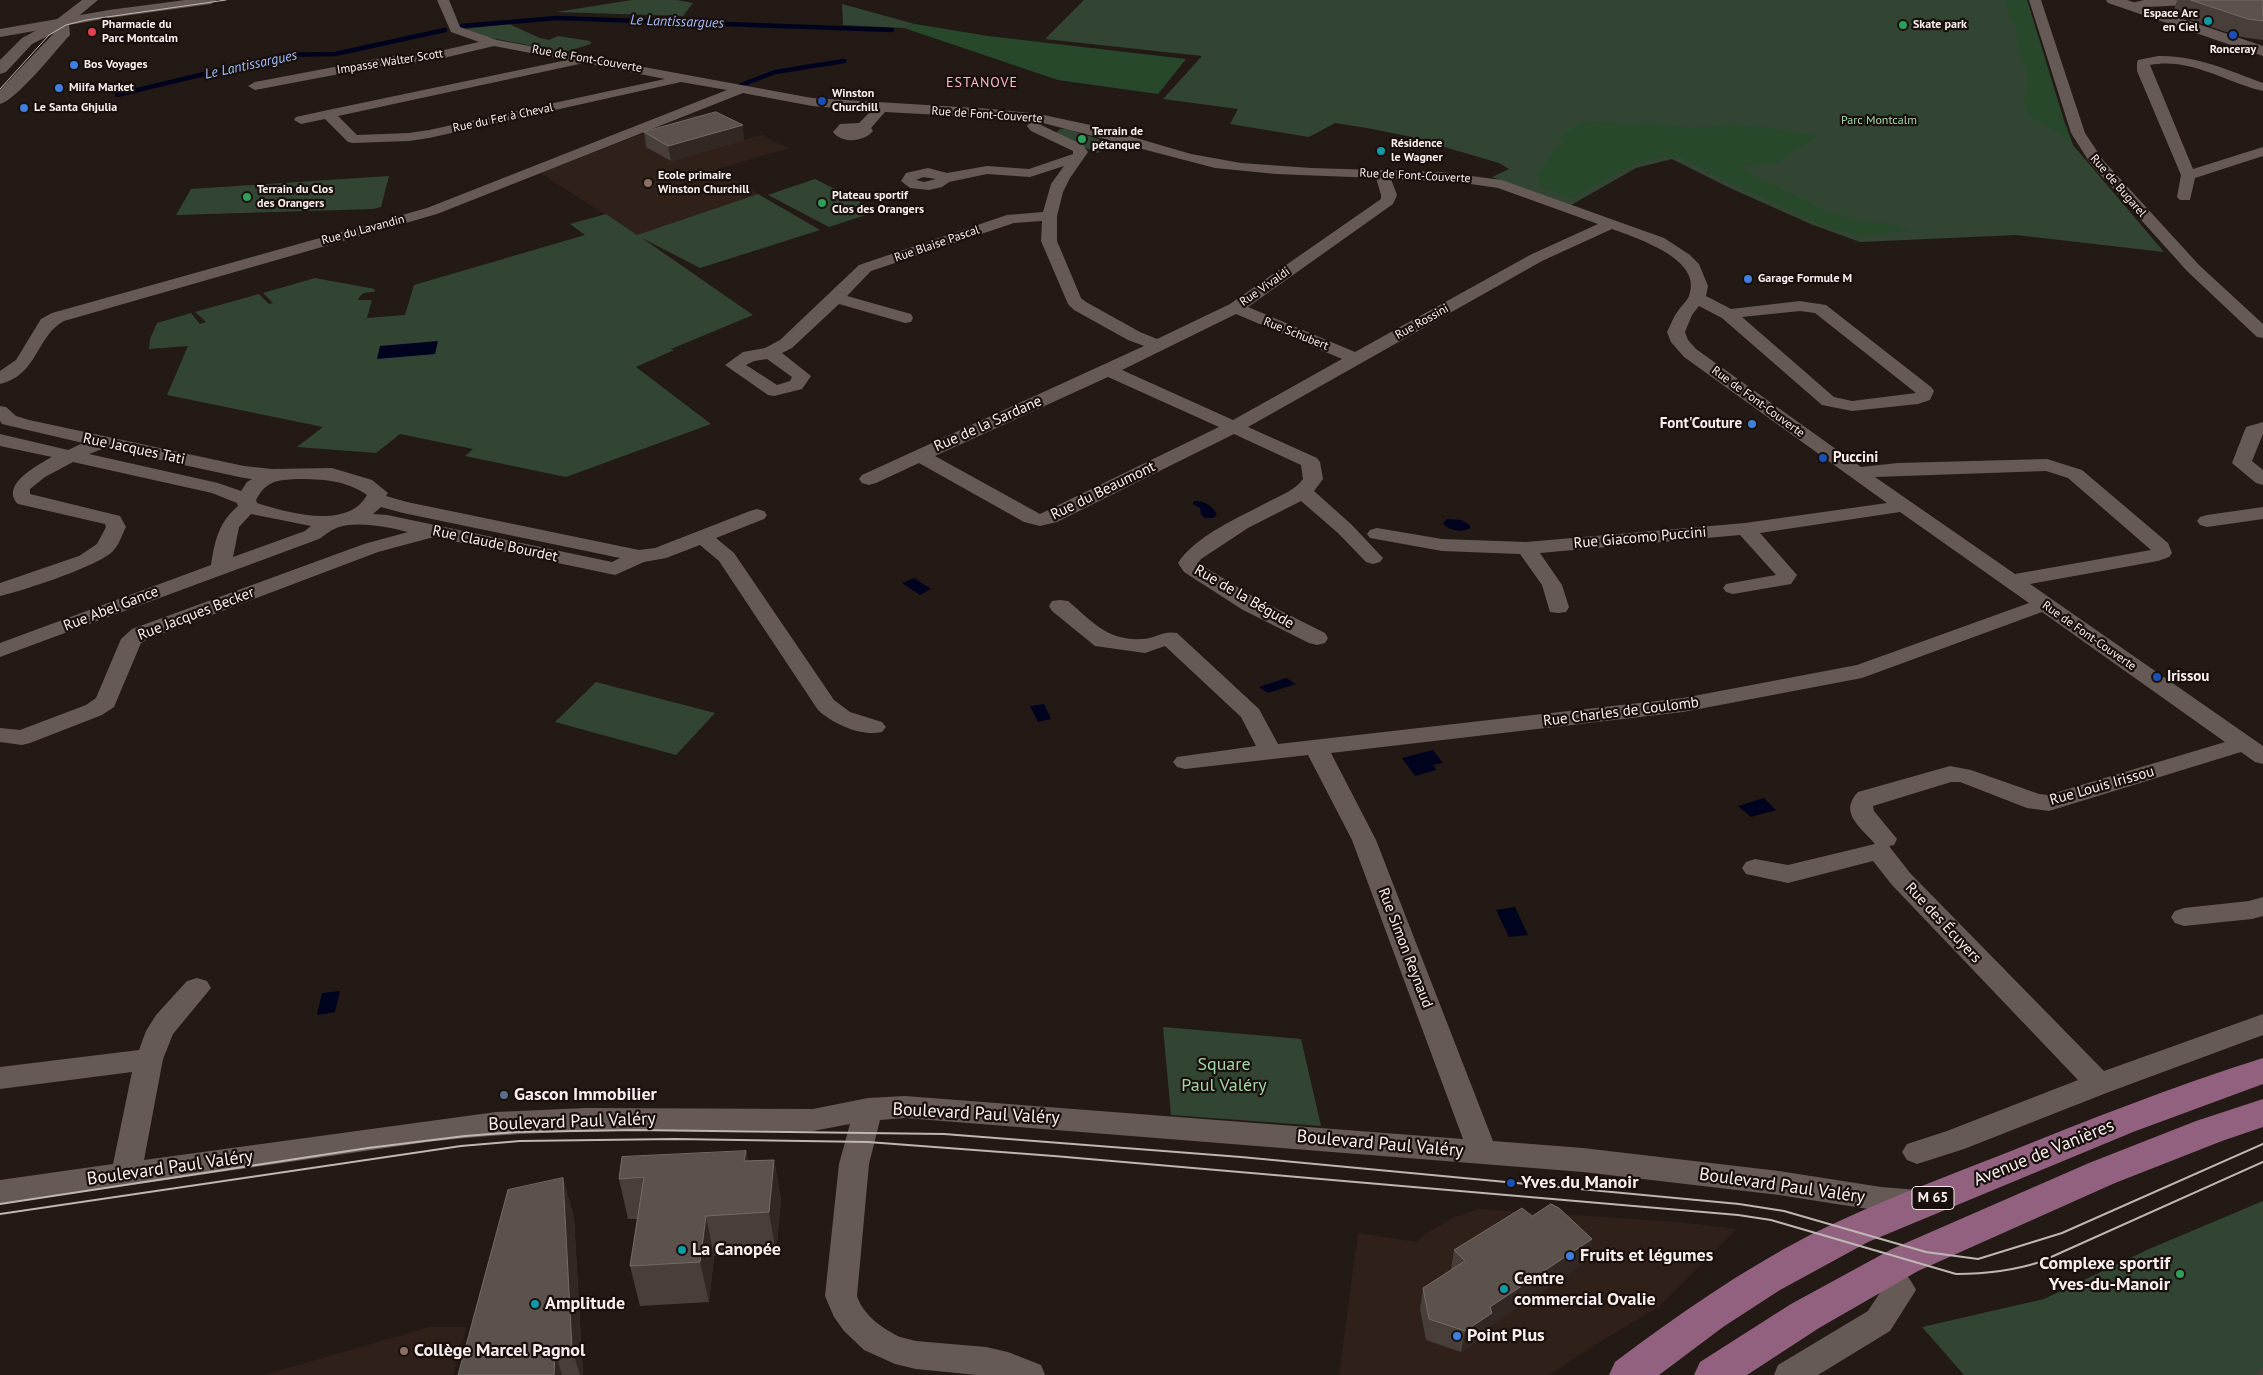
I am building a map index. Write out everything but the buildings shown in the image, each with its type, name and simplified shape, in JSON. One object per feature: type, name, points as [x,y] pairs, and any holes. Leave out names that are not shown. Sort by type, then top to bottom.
[{"type":"main road","name":"Avenue de Vanières","points":[[1629,1375],[1686,1332],[1781,1271],[1854,1231],[2214,1086],[2263,1071]]},
{"type":"main road","points":[[1714,1375],[1805,1316],[1891,1280],[2102,1174],[2209,1131],[2263,1113]]},
{"type":"street","points":[[0,69],[27,41],[61,23],[91,0]]},
{"type":"street","points":[[0,33],[102,15],[211,0]]},
{"type":"street","name":"Rue de Font-Couverte","points":[[443,0],[455,29],[495,43],[686,77],[812,102],[880,109],[991,113],[1039,118],[1076,126],[1171,155],[1214,164],[1269,170],[1447,175],[1479,179],[1502,184],[1658,241],[1684,258],[1693,267],[1700,286],[1696,298],[1679,323],[1676,332],[1680,342],[1698,359],[1903,506],[2263,757]]},
{"type":"street","name":"Rue de Bugarel","points":[[2035,0],[2078,133],[2084,145],[2097,163],[2193,268],[2263,333]]},
{"type":"street","points":[[2112,0],[2263,52]]},
{"type":"street","points":[[2132,7],[2147,3],[2206,0]]},
{"type":"street","points":[[0,99],[62,35],[61,23]]},
{"type":"street","name":"Impasse Walter Scott","points":[[255,86],[392,60],[431,57],[495,43]]},
{"type":"street","points":[[2185,197],[2188,176],[2144,71],[2143,63],[2160,59],[2182,61],[2263,87]]},
{"type":"street","points":[[301,120],[591,60]]},
{"type":"street","name":"Rue du Fer à Cheval","points":[[328,114],[353,139],[409,137],[686,77]]},
{"type":"street","name":"Rue du Lavandin","points":[[0,379],[23,363],[46,323],[58,316],[432,211],[742,89]]},
{"type":"street","points":[[862,127],[870,123],[880,109]]},
{"type":"street","points":[[1039,118],[1034,126],[1078,148],[1081,152],[1058,186],[1050,216],[1050,240],[1074,300],[1080,306],[1134,336],[1156,345]]},
{"type":"street","points":[[2188,176],[2263,152]]},
{"type":"street","points":[[1030,173],[1080,156]]},
{"type":"street","points":[[944,178],[988,170],[1030,173],[1058,186]]},
{"type":"street","name":"Rue Vivaldi","points":[[1108,370],[1156,345],[1236,308],[1388,201],[1389,195],[1382,174]]},
{"type":"street","name":"Rue Blaise Pascal","points":[[770,353],[786,344],[836,298],[865,268],[1012,218],[1050,216]]},
{"type":"street","name":"Rue Rossini","points":[[1236,426],[1536,258],[1612,224]]},
{"type":"street","points":[[836,298],[849,300],[905,318]]},
{"type":"street","points":[[1696,298],[1728,314],[1828,401],[1852,406],[1918,399],[1924,396],[1924,391],[1820,309],[1800,306],[1728,314]]},
{"type":"street","name":"Rue Schubert","points":[[1236,308],[1356,358]]},
{"type":"street","points":[[1108,370],[1236,426],[1310,462],[1313,479],[1303,492],[1345,529],[1373,558]]},
{"type":"street","name":"Rue de la Sardane","points":[[869,479],[1108,370]]},
{"type":"street","name":"Rue Jacques Tati","points":[[0,411],[9,420],[24,425],[244,472],[272,475],[313,473],[349,478],[374,489],[378,493],[376,499]]},
{"type":"street","name":"Rue du Beaumont","points":[[919,455],[1031,518],[1040,520],[1050,518],[1236,426]]},
{"type":"street","points":[[2263,428],[2253,432],[2242,463],[2263,479]]},
{"type":"street","name":"Rue Jacques Tati","points":[[0,440],[218,489],[247,503],[300,520],[340,520]]},
{"type":"street","points":[[0,590],[86,560],[105,548],[116,527],[113,520],[25,500],[20,496],[20,487],[27,481],[68,456],[103,442]]},
{"type":"street","points":[[1857,473],[1898,469],[2030,464],[2054,467],[2075,474],[2161,547],[2162,552],[2158,555],[2011,581]]},
{"type":"street","points":[[221,567],[228,527],[247,503],[254,486],[272,475]]},
{"type":"street","name":"Rue de la Bégude","points":[[1303,492],[1241,524],[1193,555],[1188,563],[1191,568],[1251,605],[1317,638]]},
{"type":"street","points":[[340,520],[373,505],[376,499]]},
{"type":"street","name":"Rue Claude Bourdet","points":[[376,499],[403,507],[639,556],[658,554],[757,515]]},
{"type":"street","name":"Rue Giacomo Puccini","points":[[1377,534],[1442,545],[1526,548],[1745,529],[1903,506]]},
{"type":"street","points":[[2207,521],[2263,513]]},
{"type":"street","name":"Rue Claude Bourdet","points":[[340,520],[387,521],[614,569],[639,556]]},
{"type":"street","name":"Rue Abel Gance","points":[[0,650],[312,534],[340,520]]},
{"type":"street","points":[[1733,588],[1784,580],[1787,575],[1745,529]]},
{"type":"street","name":"Rue Jacques Becker","points":[[0,735],[22,738],[94,710],[106,702],[132,639],[140,634],[371,548],[433,531]]},
{"type":"street","points":[[702,538],[727,557],[826,705],[835,714],[849,721],[874,727]]},
{"type":"street","points":[[1526,548],[1552,585],[1558,607]]},
{"type":"street","name":"Rue Charles de Coulomb","points":[[1185,762],[1317,749],[1683,705],[1862,671],[2044,605]]},
{"type":"street","points":[[1060,606],[1103,641],[1144,646],[1169,638],[1251,714],[1271,753]]},
{"type":"street","name":"Rue Louis Irissou","points":[[1885,839],[1862,813],[1861,804],[1867,798],[1950,774],[1963,775],[2036,802],[2049,803],[2243,744]]},
{"type":"street","name":"Rue Simon Reynaud","points":[[1317,749],[1364,840],[1483,1153]]},
{"type":"street","name":"Rue des Écuyers","points":[[1755,868],[1788,874],[1879,851],[1915,894],[2099,1084]]},
{"type":"street","points":[[2184,917],[2252,910],[2263,906]]},
{"type":"street","points":[[126,1174],[149,1059],[160,1031],[166,1022],[197,988]]},
{"type":"street","points":[[1917,1152],[1954,1141],[2099,1084],[2263,1024]]},
{"type":"street","points":[[0,1078],[149,1059]]},
{"type":"street","name":"Boulevard Paul Valéry","points":[[0,1192],[496,1123],[586,1119],[813,1120],[868,1109],[915,1107],[1583,1160],[1778,1183],[1881,1200],[1923,1202]]},
{"type":"street","points":[[868,1109],[854,1164],[841,1296],[844,1308],[860,1328],[876,1342],[893,1351],[1004,1365],[1029,1375]]},
{"type":"street","points":[[1790,1375],[1879,1321],[1891,1280]]},
{"type":"shaded area","name":"Ecole primaire Winston Churchill","points":[[694,114],[744,140],[765,134],[766,138],[789,148],[717,169],[758,194],[637,235],[540,173]]},
{"type":"shaded area","points":[[1478,1209],[1678,1222],[1737,1229],[1660,1306],[1549,1375],[1339,1375],[1358,1233],[1417,1242],[1428,1232],[1455,1217]]},
{"type":"shaded area","name":"Collège Marcel Pagnol","points":[[430,1327],[467,1327],[453,1375],[264,1375]]},
{"type":"green space","points":[[632,0],[676,0],[693,3],[683,16],[556,12]]},
{"type":"green space","name":"Parc Montcalm","points":[[1084,0],[2027,0],[2073,145],[2164,252],[2016,235],[1860,242],[1813,225],[1730,188],[1672,159],[1636,168],[1571,205],[1492,177],[1509,169],[1499,163],[1407,136],[1335,123],[1309,137],[1230,124],[1238,109],[1163,99],[1202,56],[1045,39]]},
{"type":"green space","points":[[2007,0],[2027,0],[2073,145],[2046,124],[2028,116],[2024,104],[2027,74],[2017,43],[2016,26],[2004,4]]},
{"type":"green space","points":[[842,4],[915,24],[904,28],[843,25]]},
{"type":"green space","points":[[509,24],[540,38],[549,40],[558,36],[590,41],[591,44],[565,52],[486,37],[464,29]]},
{"type":"green space","points":[[915,24],[988,36],[1186,59],[1158,94],[1058,80],[904,28]]},
{"type":"green space","points":[[1596,121],[1635,125],[1656,123],[1692,128],[1732,124],[1767,127],[1817,136],[1789,154],[1781,162],[1737,167],[1828,212],[1859,221],[1890,224],[1911,230],[1860,236],[1818,224],[1732,184],[1683,158],[1665,156],[1633,165],[1572,198],[1540,187],[1537,175],[1553,151],[1563,144],[1560,137],[1581,122]]},
{"type":"green space","points":[[1060,129],[1067,129],[1114,144],[1097,153],[1055,134]]},
{"type":"green space","points":[[389,176],[381,207],[373,209],[176,215],[191,189]]},
{"type":"green space","name":"Plateau sportif Clos des Orangers","points":[[815,179],[878,211],[829,227],[768,195]]},
{"type":"green space","points":[[758,194],[820,230],[700,268],[642,238],[753,315],[671,349],[674,350],[636,367],[711,424],[566,477],[465,456],[473,449],[400,434],[376,453],[297,447],[323,427],[167,395],[188,346],[149,349],[150,339],[157,323],[191,313],[200,324],[206,322],[195,312],[259,294],[269,304],[273,303],[263,293],[315,278],[375,289],[374,292],[363,294],[358,300],[372,300],[367,318],[405,315],[414,285],[585,235],[570,224],[606,214],[637,235]]},
{"type":"green space","points":[[596,682],[715,713],[676,755],[555,722]]},
{"type":"green space","name":"Square Paul Valéry","points":[[1163,1027],[1301,1039],[1321,1126],[1171,1115]]},
{"type":"green space","name":"Complexe sportif Yves-du-Manoir","points":[[2263,1201],[2263,1375],[1964,1375],[1922,1327],[2044,1299],[2149,1249]]},
{"type":"water","points":[[438,341],[435,354],[377,359],[380,346]]},
{"type":"water","points":[[1194,501],[1208,504],[1217,515],[1213,518],[1205,518],[1201,515],[1200,508],[1193,504]]},
{"type":"water","points":[[1447,519],[1461,520],[1470,525],[1470,528],[1463,530],[1452,529],[1443,523]]},
{"type":"water","points":[[914,578],[931,589],[920,595],[902,583]]},
{"type":"water","points":[[1286,678],[1296,684],[1268,693],[1259,687]]},
{"type":"water","points":[[1044,704],[1051,719],[1038,722],[1030,706]]},
{"type":"water","points":[[1433,750],[1443,763],[1433,765],[1436,770],[1415,776],[1402,758]]},
{"type":"water","points":[[1764,798],[1776,810],[1751,817],[1738,806]]},
{"type":"water","points":[[1515,907],[1528,935],[1509,937],[1496,910]]},
{"type":"water","points":[[340,991],[335,1012],[317,1015],[322,993]]},
{"type":"waterway","name":"Le Lantissargues","points":[[462,26],[557,18],[892,30]]},
{"type":"waterway","name":"Le Lantissargues","points":[[117,95],[283,55],[335,54],[445,30]]},
{"type":"waterway","points":[[741,85],[775,72],[844,61]]},
{"type":"tram line","points":[[0,89],[49,35],[66,25],[86,20],[226,0]]},
{"type":"tram line","points":[[0,1204],[368,1148],[465,1136],[517,1132],[635,1130],[944,1134],[1241,1157],[1739,1204],[1784,1211],[1926,1252],[1978,1259],[2062,1233],[2263,1144]]},
{"type":"tram line","points":[[0,1214],[461,1146],[520,1141],[675,1139],[868,1142],[1054,1156],[1738,1215],[1771,1220],[1956,1274],[1967,1274],[2009,1270],[2040,1262],[2263,1162]]},
{"type":"place","name":"Espace Arc en Ciel","points":[[2208,21]]},
{"type":"place","name":"Skate park","points":[[1903,25]]},
{"type":"place","name":"Pharmacie du Parc Montcalm","points":[[92,32]]},
{"type":"place","name":"Ronceray","points":[[2233,35]]},
{"type":"place","name":"Bos Voyages","points":[[74,65]]},
{"type":"place","name":"Miifa Market","points":[[59,88]]},
{"type":"place","name":"Winston Churchill","points":[[822,101]]},
{"type":"place","name":"Le Santa Ghjulia","points":[[24,108]]},
{"type":"place","name":"Terrain de pétanque","points":[[1082,139]]},
{"type":"place","name":"Résidence le Wagner","points":[[1381,151]]},
{"type":"place","name":"Ecole primaire Winston Churchill","points":[[648,183]]},
{"type":"place","name":"Terrain du Clos des Orangers","points":[[247,197]]},
{"type":"place","name":"Plateau sportif Clos des Orangers","points":[[822,203]]},
{"type":"place","name":"Garage Formule M","points":[[1748,279]]},
{"type":"place","name":"Font'Couture","points":[[1752,424]]},
{"type":"place","name":"Puccini","points":[[1823,458]]},
{"type":"place","name":"Irissou","points":[[2157,677]]},
{"type":"place","name":"Gascon Immobilier","points":[[504,1095]]},
{"type":"place","name":"Yves du Manoir","points":[[1511,1183]]},
{"type":"place","name":"La Canopée","points":[[682,1250]]},
{"type":"place","name":"Fruits et légumes","points":[[1570,1256]]},
{"type":"place","name":"Complexe sportif Yves-du-Manoir","points":[[2180,1274]]},
{"type":"place","name":"Centre commercial Ovalie","points":[[1504,1289]]},
{"type":"place","name":"Amplitude","points":[[535,1304]]},
{"type":"place","name":"Point Plus","points":[[1457,1336]]},
{"type":"place","name":"Collège Marcel Pagnol","points":[[404,1351]]},
{"type":"district","name":"ESTANOVE","points":[[982,83]]}]
